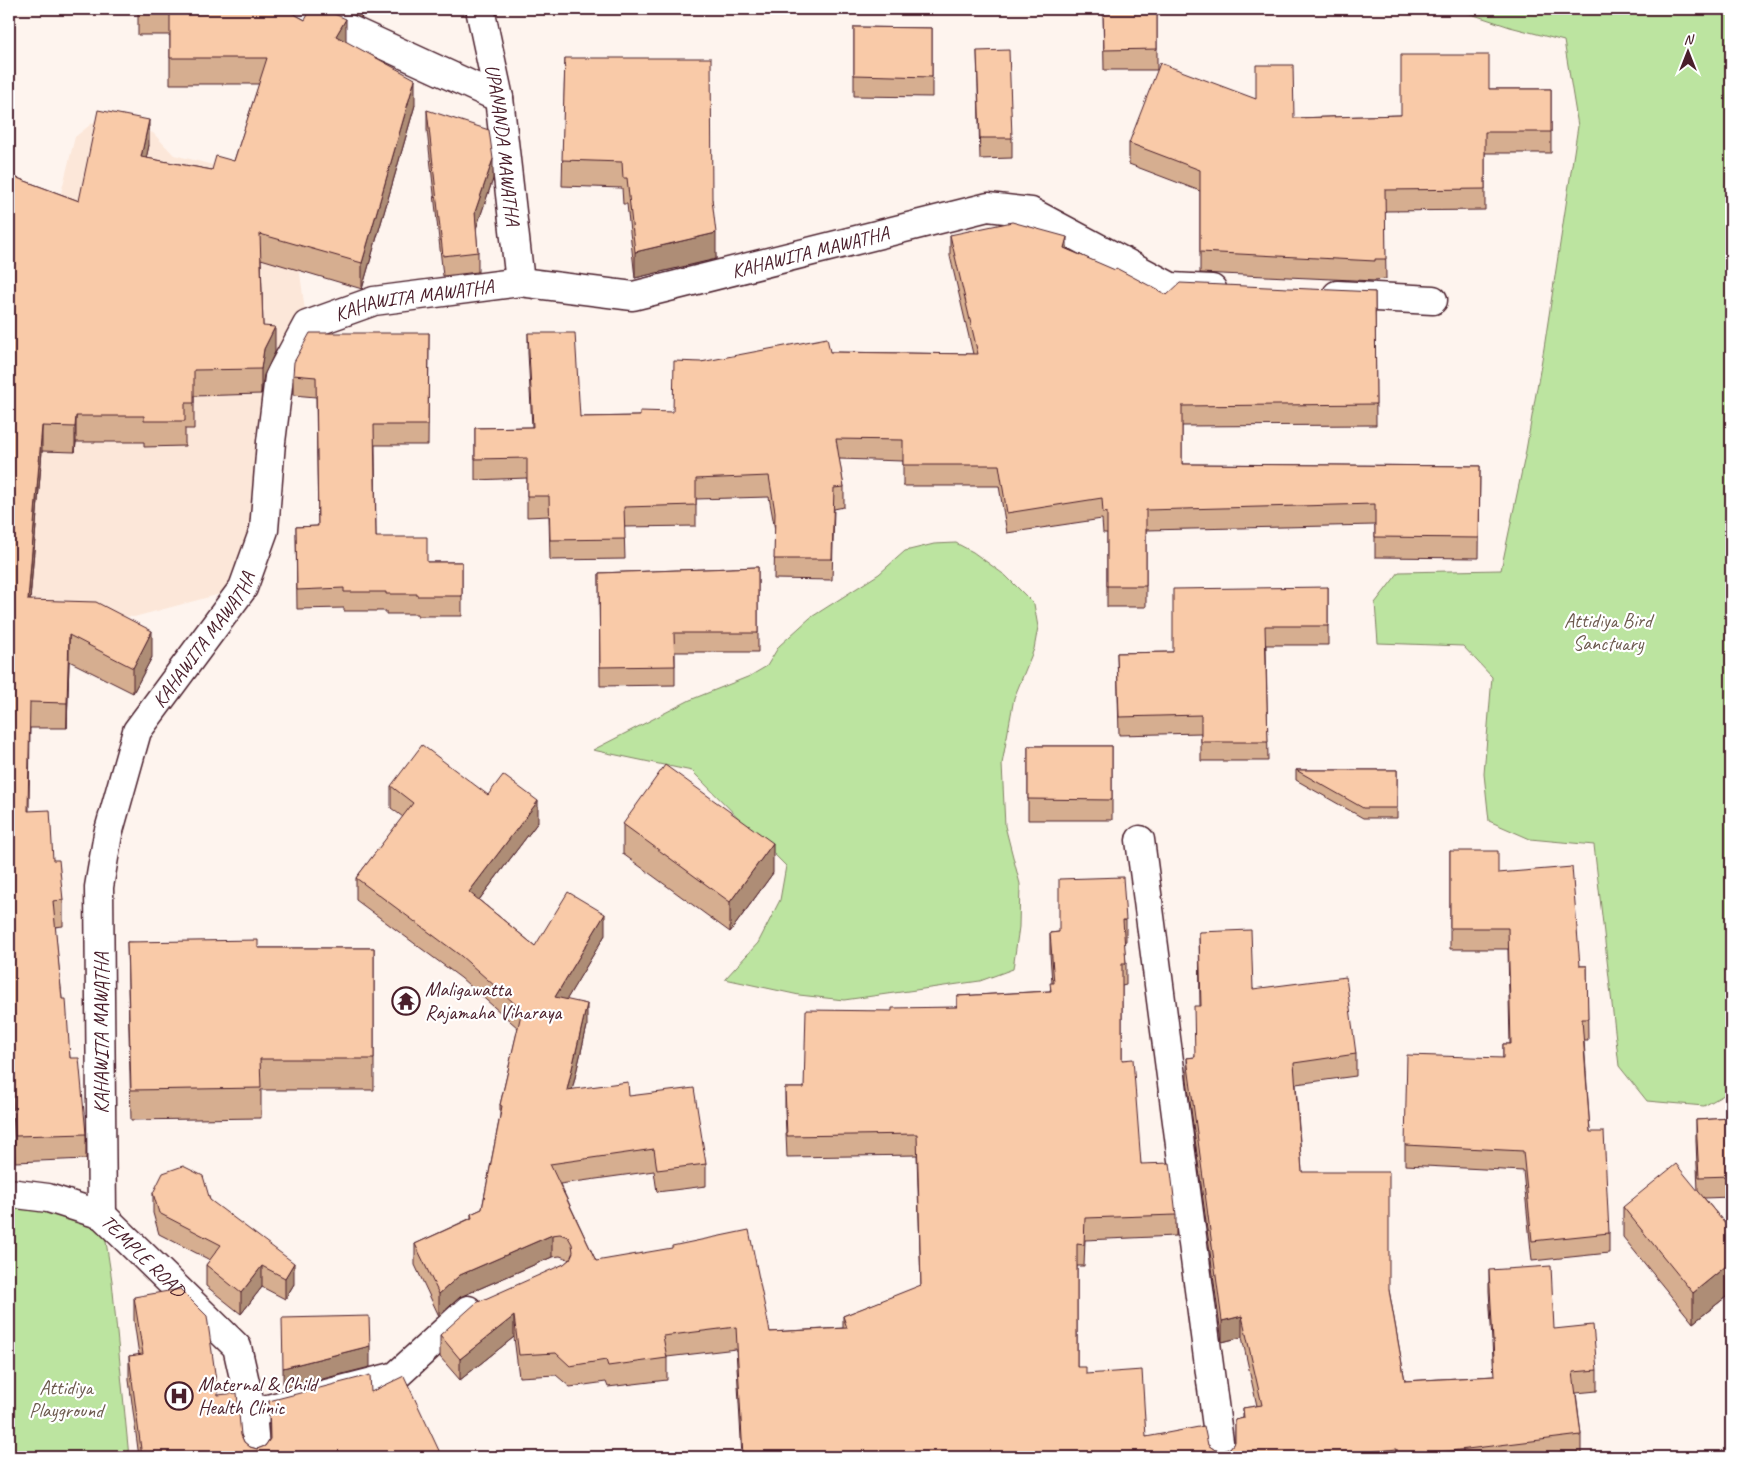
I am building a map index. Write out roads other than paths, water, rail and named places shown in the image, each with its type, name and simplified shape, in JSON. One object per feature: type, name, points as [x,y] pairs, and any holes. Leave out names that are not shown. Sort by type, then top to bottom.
[{"type":"street","points":[[305,9],[499,98]]},
{"type":"street","name":"UPANANDA MAWATHA","points":[[480,9],[499,98],[520,282]]},
{"type":"street","name":"KAHAWITA MAWATHA","points":[[102,1215],[100,887],[108,834],[137,731],[243,588],[264,530],[271,442],[279,377],[307,325],[374,301],[520,282],[633,296],[988,207],[1031,212],[1171,288],[1239,291]]},
{"type":"street","points":[[1316,294],[1433,300]]},
{"type":"street","points":[[1140,840],[1221,1457]]},
{"type":"street","name":"TEMPLE ROAD","points":[[9,1193],[48,1198],[102,1215],[237,1347],[252,1414],[256,1457]]},
{"type":"street","points":[[252,1414],[396,1376],[467,1311],[494,1299]]},
{"type":"place","name":"Maligawatta Rajamaha Viharaya","points":[[406,1001]]},
{"type":"place","name":"Maternal & Child Health Clinic","points":[[179,1396]]},
{"type":"park label","name":"Attidiya Bird Sanctuary","points":[[1608,632]]},
{"type":"park label","name":"Attidiya Playground","points":[[66,1398]]}]
